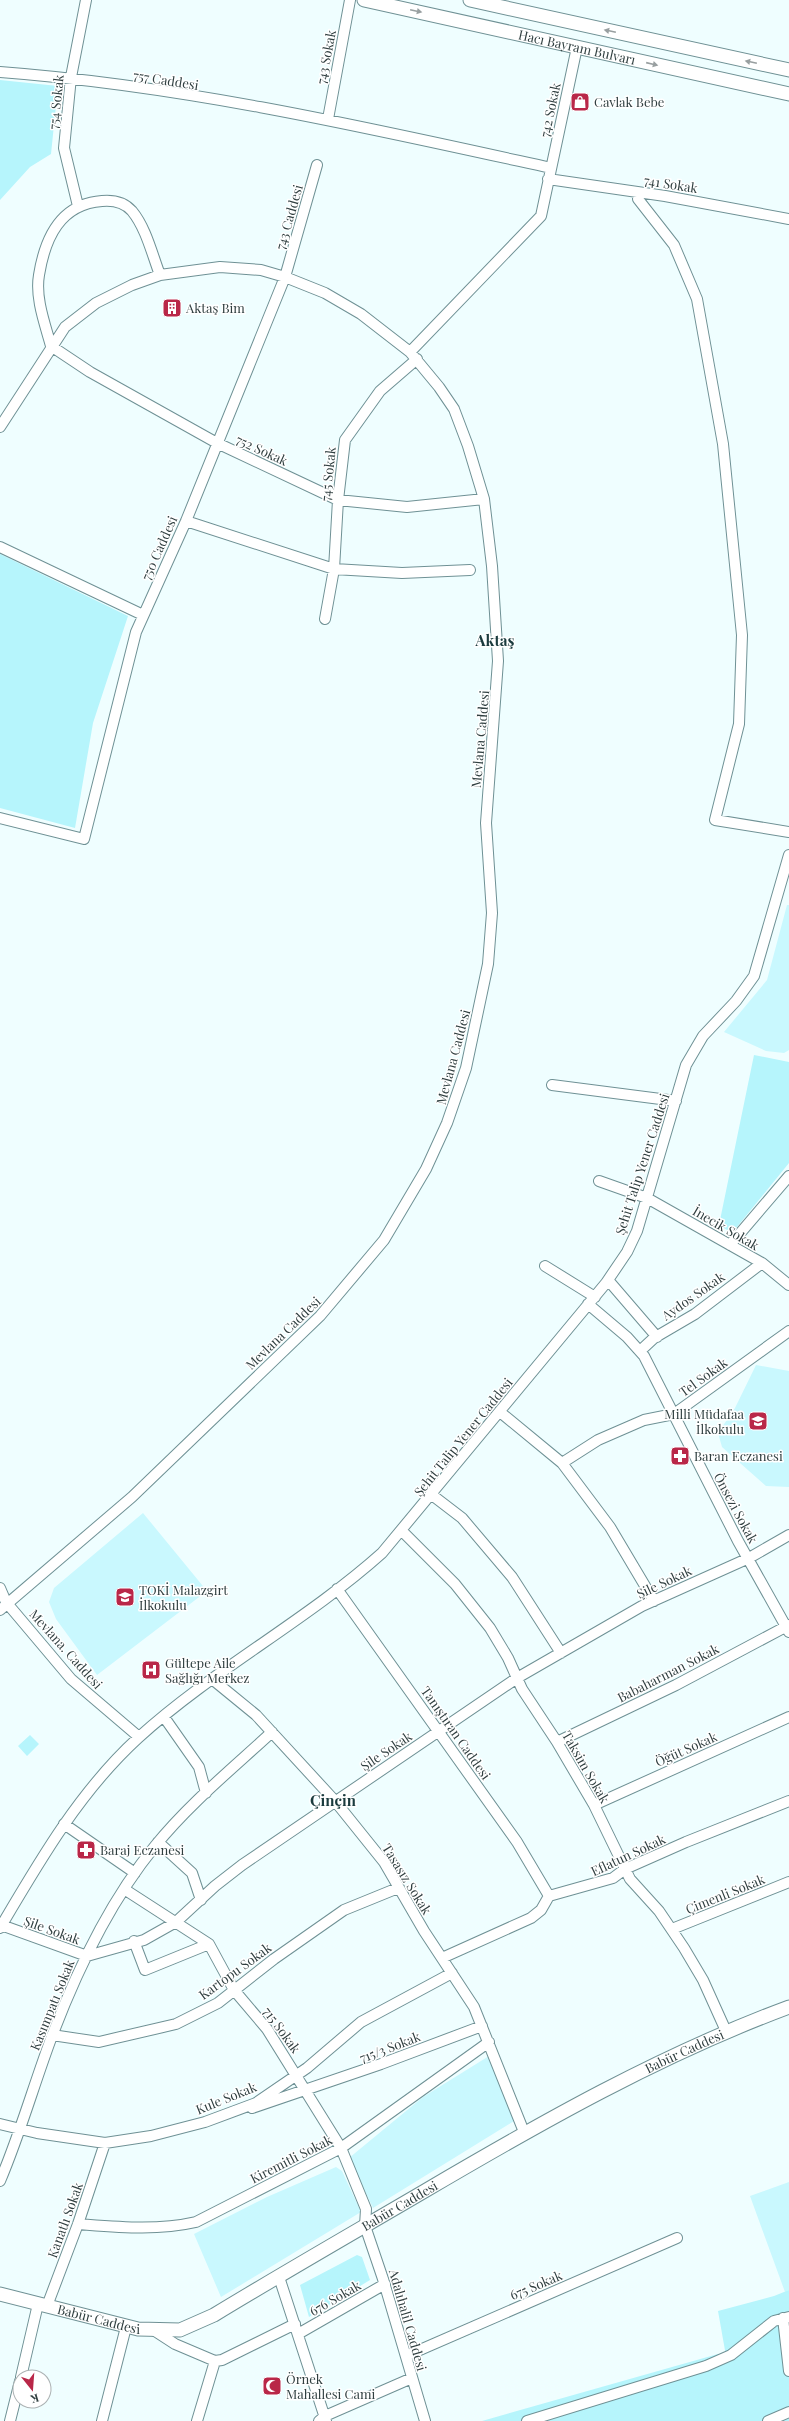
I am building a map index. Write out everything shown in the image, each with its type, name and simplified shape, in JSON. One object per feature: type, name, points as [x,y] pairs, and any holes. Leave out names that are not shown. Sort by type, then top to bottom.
[{"type":"main road","name":"Hacı Bayram Bulvarı","points":[[364,0],[789,94]]},
{"type":"main road","name":"Hacı Bayram Bulvarı","points":[[470,0],[489,2],[789,70]]},
{"type":"main road","name":"Babür Caddesi","points":[[0,2294],[126,2326],[156,2331],[180,2330],[197,2324],[524,2132],[634,2074],[726,2031],[789,2007]]},
{"type":"street","name":"754 Sokak","points":[[78,206],[64,148],[71,77],[86,0]]},
{"type":"street","name":"743 Sokak","points":[[328,119],[350,0]]},
{"type":"street","name":"742 Sokak","points":[[548,179],[577,47]]},
{"type":"street","name":"757 Caddesi","points":[[0,72],[71,77],[328,119],[551,168]]},
{"type":"street","name":"743 Caddesi","points":[[285,277],[317,165]]},
{"type":"street","name":"741 Sokak","points":[[548,179],[665,196],[789,218]]},
{"type":"street","name":"745 Sokak","points":[[325,619],[334,569],[338,500],[345,440],[380,391],[540,216],[548,179]]},
{"type":"street","points":[[638,199],[674,245],[697,299],[723,444],[742,635],[740,724],[715,820],[789,832]]},
{"type":"street","points":[[51,346],[41,310],[39,276],[50,236],[69,210],[92,202],[113,200],[131,210],[141,226],[160,275]]},
{"type":"street","points":[[0,427],[51,346],[65,327],[96,303],[132,285],[160,275],[220,266],[261,270],[285,277],[325,293],[350,307],[414,355]]},
{"type":"street","name":"750 Caddesi","points":[[0,818],[84,839],[136,632],[186,521],[285,277]]},
{"type":"street","name":"752 Sokak","points":[[51,346],[90,372],[217,444],[338,500],[407,507],[484,499]]},
{"type":"street","name":"Mevlana Caddesi","points":[[3,1606],[132,1497],[320,1316],[384,1240],[414,1192],[438,1145],[468,1061],[491,947],[491,885],[486,823],[498,661],[491,552],[484,499],[468,446],[454,409],[414,355]]},
{"type":"street","points":[[186,521],[334,569],[402,573],[470,570]]},
{"type":"street","points":[[0,547],[143,616]]},
{"type":"street","name":"Şehit Talip Yener Caddesi","points":[[1,1926],[64,1824],[87,1793],[139,1737],[212,1679],[337,1589],[375,1559],[402,1531],[608,1280],[632,1241],[647,1198],[686,1065],[696,1046],[707,1031],[745,990],[754,976],[789,855]]},
{"type":"street","points":[[552,1085],[676,1101]]},
{"type":"street","points":[[730,1245],[789,1176]]},
{"type":"street","name":"İnecik Sokak","points":[[599,1181],[647,1198],[762,1263],[789,1285]]},
{"type":"street","name":"Aydos Sokak","points":[[640,1351],[657,1336],[695,1314],[762,1263]]},
{"type":"street","name":"Önsezi Sokak","points":[[545,1266],[591,1300],[640,1351],[674,1414],[738,1541],[788,1628]]},
{"type":"street","points":[[608,1280],[657,1336]]},
{"type":"street","name":"Tel Sokak","points":[[562,1463],[598,1440],[644,1420],[674,1414],[789,1331]]},
{"type":"street","points":[[500,1412],[562,1463],[610,1527],[654,1601]]},
{"type":"street","points":[[432,1495],[462,1518],[512,1577],[561,1653]]},
{"type":"street","name":"Taksim Sokak","points":[[402,1531],[444,1572],[473,1606],[504,1650],[516,1678],[527,1698],[557,1742],[594,1805],[625,1869],[635,1886],[659,1911],[672,1929],[703,1980],[726,2031]]},
{"type":"street","name":"Şile Sokak","points":[[1,1926],[87,1956],[134,1941],[144,1940],[176,1922],[215,1886],[242,1865],[516,1678],[654,1601],[749,1558],[789,1536]]},
{"type":"street","name":"Mevlana. Caddesi","points":[[0,1588],[3,1606],[71,1679],[139,1737]]},
{"type":"street","name":"Tanıştıran Caddesi","points":[[337,1589],[517,1842],[548,1896]]},
{"type":"street","name":"Babaharman Sokak","points":[[557,1742],[676,1685],[788,1628]]},
{"type":"street","name":"Tasasız Sokak","points":[[212,1679],[256,1715],[272,1732],[335,1801],[384,1862],[398,1888],[474,2007],[524,2132]]},
{"type":"street","name":"Öğüt Sokak","points":[[594,1805],[789,1716]]},
{"type":"street","points":[[164,1717],[199,1766],[206,1793]]},
{"type":"street","name":"Kasımpatı Sokak","points":[[0,2181],[52,2035],[87,1956],[124,1889],[158,1842],[206,1793],[272,1732]]},
{"type":"street","name":"Eflatun Sokak","points":[[548,1896],[596,1885],[613,1878],[625,1869],[789,1801]]},
{"type":"street","points":[[64,1824],[135,1873]]},
{"type":"street","points":[[158,1842],[192,1873],[201,1900]]},
{"type":"street","name":"Çimenli Sokak","points":[[672,1929],[789,1882]]},
{"type":"street","name":"Kartopu Sokak","points":[[52,2035],[99,2042],[130,2036],[176,2024],[218,2003],[274,1959],[344,1910],[398,1888]]},
{"type":"street","name":"715 Sokak","points":[[124,1889],[209,1944],[234,1990],[267,2028],[341,2148],[366,2210],[365,2226]]},
{"type":"street","points":[[442,1958],[531,1918],[541,1910],[548,1896]]},
{"type":"street","points":[[134,1941],[145,1970],[209,1944]]},
{"type":"street","name":"Kule Sokak","points":[[0,2124],[19,2130],[105,2142],[151,2136],[205,2122],[256,2103],[297,2075],[361,2022],[452,1973]]},
{"type":"street","name":"715/3 Sokak","points":[[236,2110],[259,2107],[306,2091],[482,2026]]},
{"type":"street","name":"Kiremitli Sokak","points":[[78,2224],[132,2228],[173,2228],[196,2222],[341,2148],[489,2042]]},
{"type":"street","name":"Kanatlı Sokak","points":[[23,2369],[42,2305],[78,2224],[105,2142]]},
{"type":"street","name":"Adalıhalil Caddesi","points":[[365,2226],[385,2284],[425,2421]]},
{"type":"street","name":"675 Sokak","points":[[406,2356],[677,2238]]},
{"type":"street","points":[[279,2277],[323,2419],[412,2378]]},
{"type":"street","name":"676 Sokak","points":[[215,2361],[222,2360],[296,2329],[385,2284]]},
{"type":"street","points":[[527,2421],[716,2362],[731,2355],[769,2324],[786,2318],[789,2371]]},
{"type":"street","points":[[102,2421],[126,2326]]},
{"type":"street","points":[[156,2331],[175,2344],[215,2361],[197,2421]]},
{"type":"street","points":[[10,2421],[13,2409]]},
{"type":"street","points":[[768,2421],[789,2412]]},
{"type":"shaded area","points":[[0,80],[58,86],[51,154],[30,167],[0,200]]},
{"type":"shaded area","points":[[0,554],[128,616],[93,723],[75,828],[0,808]]},
{"type":"shaded area","points":[[787,905],[789,905],[789,1050],[784,1053],[766,1051],[724,1032],[767,980]]},
{"type":"shaded area","points":[[754,1055],[789,1062],[789,1163],[732,1233],[719,1225]]},
{"type":"shaded area","name":"Milli Müdafaa İlkokulu","points":[[756,1365],[789,1371],[789,1487],[766,1486],[722,1447],[718,1433],[735,1408]]},
{"type":"shaded area","name":"TOKİ Malazgirt İlkokulu","points":[[143,1513],[207,1591],[97,1675],[56,1619],[49,1602],[54,1588]]},
{"type":"shaded area","points":[[30,1735],[39,1744],[27,1756],[18,1746]]},
{"type":"shaded area","points":[[489,2056],[514,2121],[373,2208],[349,2158],[423,2097]]},
{"type":"shaded area","points":[[336,2167],[342,2171],[361,2212],[221,2297],[194,2234],[267,2197]]},
{"type":"shaded area","points":[[789,2182],[789,2290],[785,2292],[750,2196]]},
{"type":"shaded area","points":[[357,2255],[362,2257],[370,2280],[309,2317],[300,2285]]},
{"type":"shaded area","points":[[789,2290],[789,2421],[482,2421],[718,2354],[726,2356],[718,2311],[774,2296]]},
{"type":"place","name":"Cavlak Bebe","points":[[580,102]]},
{"type":"place","name":"Aktaş Bim","points":[[172,308]]},
{"type":"place","name":"Milli Müdafaa İlkokulu","points":[[758,1421]]},
{"type":"place","name":"Baran Eczanesi","points":[[680,1456]]},
{"type":"place","name":"TOKİ Malazgirt İlkokulu","points":[[125,1597]]},
{"type":"place","name":"Gültepe Aile Sağlığı Merkez","points":[[151,1670]]},
{"type":"place","name":"Baraj Eczanesi","points":[[86,1850]]},
{"type":"place","name":"Örnek Mahallesi Cami","points":[[272,2386]]},
{"type":"district","name":"Aktaş","points":[[495,641]]},
{"type":"district","name":"Çinçin","points":[[333,1801]]}]
